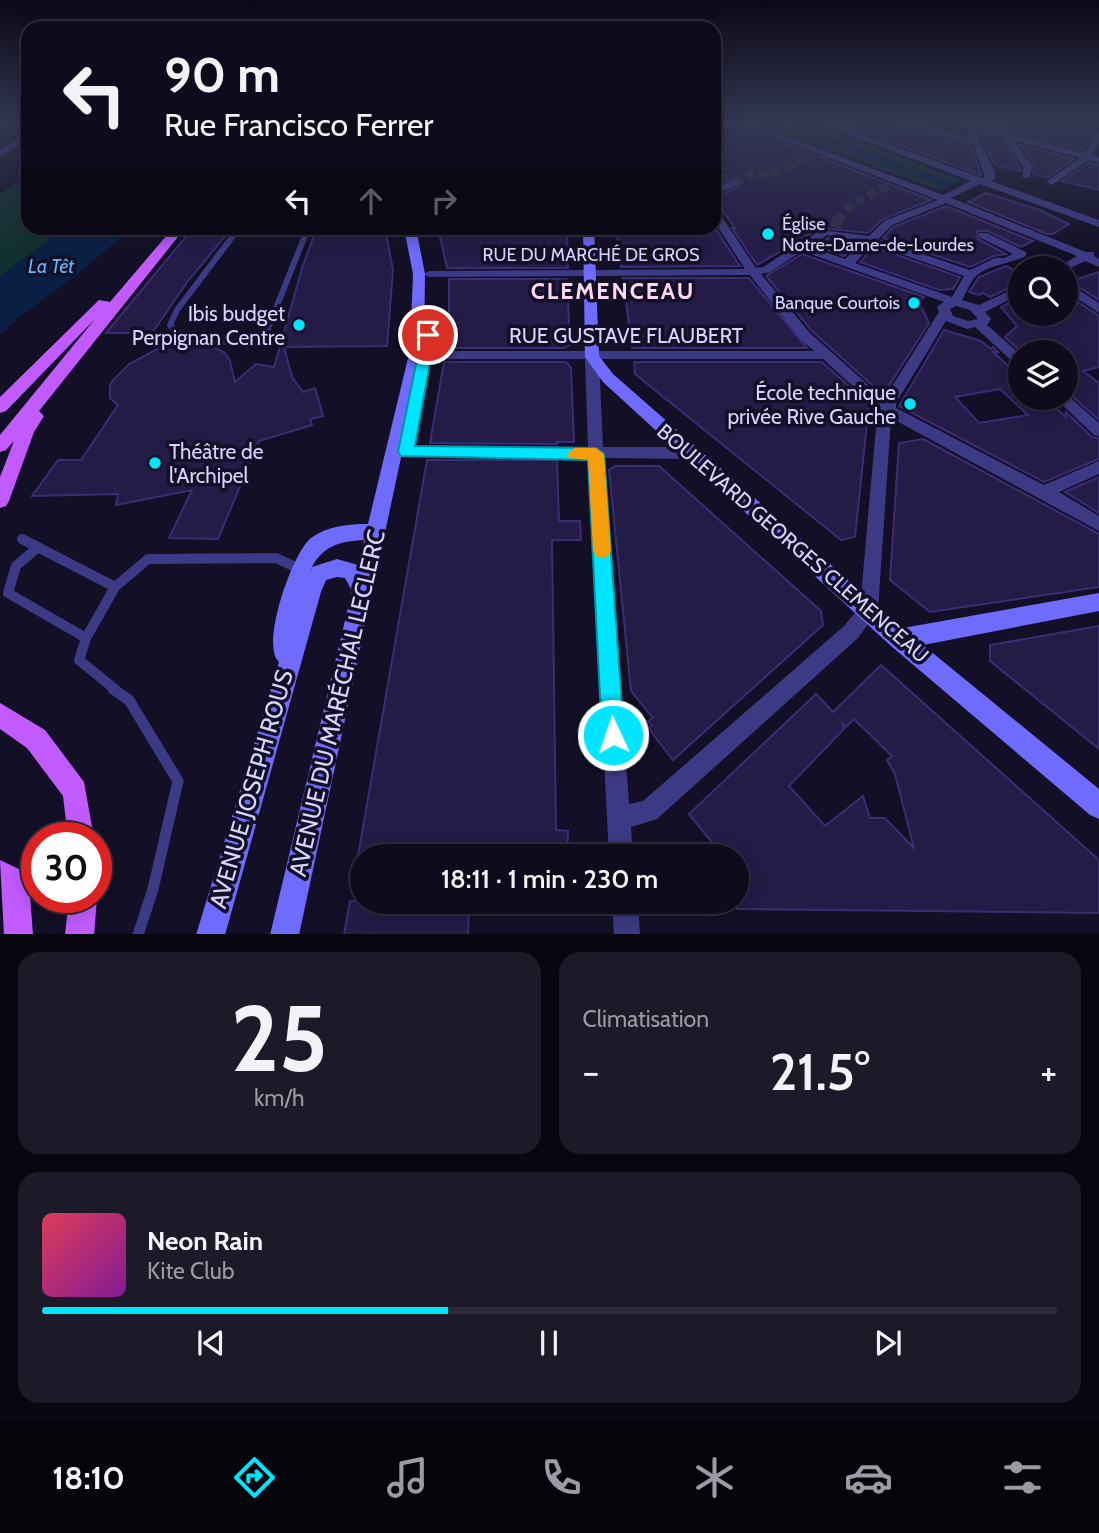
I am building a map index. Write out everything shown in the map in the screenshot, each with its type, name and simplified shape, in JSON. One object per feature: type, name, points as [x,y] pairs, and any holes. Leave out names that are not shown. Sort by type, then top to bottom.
[{"type":"main road","points":[[0,407],[102,305],[165,235]]},
{"type":"main road","points":[[0,446],[60,377],[136,275],[173,235]]},
{"type":"main road","points":[[0,433],[102,305]]},
{"type":"main road","points":[[0,501],[26,431],[60,377]]},
{"type":"main road","points":[[0,715],[36,739],[75,791],[79,822]]},
{"type":"main road","points":[[0,874],[15,882],[19,934]]},
{"type":"main road","points":[[79,934],[81,913]]},
{"type":"street","points":[[853,167],[943,198],[1086,256],[1099,264]]},
{"type":"street","points":[[941,167],[1099,224]]},
{"type":"street","points":[[847,264],[888,223],[941,203],[943,198],[990,179],[987,167]]},
{"type":"street","points":[[1027,176],[1028,167]]},
{"type":"street","points":[[1052,183],[1074,167]]},
{"type":"street","points":[[721,189],[734,183]]},
{"type":"street","points":[[721,224],[753,272],[805,336],[889,411],[1044,492],[1099,524]]},
{"type":"street","points":[[753,272],[765,270],[825,232],[835,230],[971,274]]},
{"type":"street","name":"AVENUE DU MARÉCHAL LECLERC","points":[[412,235],[424,274]]},
{"type":"street","name":"AVENUE DU MARÉCHAL LECLERC","points":[[389,471],[406,452],[421,355],[420,299],[424,274],[420,235]]},
{"type":"street","points":[[588,235],[596,454],[620,844]]},
{"type":"street","points":[[618,818],[649,811],[851,632],[869,610],[884,416],[889,411],[889,403],[944,314],[945,304],[955,302],[971,274],[998,260],[1004,262],[1022,254],[983,235]]},
{"type":"street","points":[[803,248],[955,302],[968,304],[980,310],[985,319],[980,325]]},
{"type":"street","points":[[1078,260],[1099,251]]},
{"type":"street","name":"RUE DU MARCHÉ DE GROS","points":[[424,274],[753,272]]},
{"type":"street","points":[[1078,294],[1099,309]]},
{"type":"street","points":[[980,310],[1008,295]]},
{"type":"street","points":[[944,314],[960,324],[980,325],[1008,350]]},
{"type":"street","name":"AVENUE DU MARÉCHAL LECLERC","points":[[284,934],[389,471],[421,355]]},
{"type":"street","name":"RUE GUSTAVE FLAUBERT","points":[[421,355],[826,355]]},
{"type":"street","name":"BOULEVARD GEORGES CLEMENCEAU","points":[[592,357],[617,386],[899,639],[1098,804]]},
{"type":"street","points":[[1076,410],[1099,431]]},
{"type":"street","points":[[406,452],[690,453]]},
{"type":"street","points":[[1044,492],[1099,467]]},
{"type":"street","name":"AVENUE JOSEPH ROUS","points":[[210,934],[288,663],[283,649],[309,571],[313,548],[327,538],[349,533],[376,532]]},
{"type":"street","points":[[309,571],[337,568],[351,571],[363,590]]},
{"type":"street","points":[[899,639],[1099,602]]},
{"type":"street","points":[[626,914],[627,934]]},
{"type":"lane","points":[[234,235],[177,310],[170,325],[177,333],[217,338],[239,346],[253,346],[263,341],[305,235]]},
{"type":"lane","points":[[22,539],[115,587]]},
{"type":"lane","points":[[38,547],[16,566],[8,593],[86,638]]},
{"type":"lane","points":[[138,934],[153,889],[178,781],[128,700],[94,675],[79,660],[86,638],[115,587],[148,559],[276,558],[309,571]]},
{"type":"green space","points":[[874,167],[890,167],[947,188],[941,191]]},
{"type":"green space","points":[[909,167],[925,167],[961,180],[956,184]]},
{"type":"green space","points":[[21,179],[21,235],[56,235],[0,276],[0,194]]},
{"type":"water","points":[[890,167],[909,167],[956,184],[947,188]]},
{"type":"water","name":"La Têt","points":[[56,235],[124,235],[72,279],[20,316],[0,335],[0,276]]},
{"type":"building","points":[[721,167],[844,167],[931,200],[883,219],[868,233],[820,228],[757,265],[721,209],[721,195],[740,185],[739,179],[735,178],[721,183],[727,176],[721,174],[724,169]]},
{"type":"building","points":[[958,167],[978,167],[981,175]]},
{"type":"building","points":[[1002,167],[1020,167],[1020,171]]},
{"type":"building","points":[[1034,167],[1064,167],[1048,178],[1033,174]]},
{"type":"building","points":[[1084,167],[1099,167],[1099,190],[1062,181]]},
{"type":"building","points":[[986,193],[1040,210],[1069,224],[1053,234],[1047,234],[968,202]]},
{"type":"building","points":[[946,206],[1033,241],[1021,247],[988,231],[977,231],[978,239],[1006,254],[994,256],[970,267],[883,238],[893,227]]},
{"type":"building","points":[[187,235],[226,235],[188,281],[152,333],[106,333]]},
{"type":"building","points":[[314,235],[386,235],[393,270],[387,346],[284,347],[292,377],[303,392],[315,388],[323,416],[310,419],[312,425],[259,441],[218,539],[169,538],[192,490],[116,505],[118,494],[32,496],[58,460],[81,460],[118,405],[110,398],[110,386],[129,364],[161,347],[195,343],[225,353],[230,361],[235,382],[256,364],[274,367]]},
{"type":"building","points":[[440,235],[567,235],[568,268],[447,268]]},
{"type":"building","points":[[617,235],[720,235],[740,266],[621,267]]},
{"type":"building","points":[[828,238],[857,244],[844,256],[816,246]]},
{"type":"building","points":[[874,247],[960,277],[953,289],[939,290],[860,262]]},
{"type":"building","points":[[802,254],[924,297],[919,302],[929,323],[883,395],[812,331],[766,276]]},
{"type":"building","points":[[1006,266],[1008,289],[990,297],[983,293],[979,295],[969,292],[979,277]]},
{"type":"building","points":[[1099,272],[1099,300],[1078,287],[1078,279]]},
{"type":"building","points":[[623,278],[749,278],[807,348],[632,348]]},
{"type":"building","points":[[449,279],[567,279],[570,345],[564,348],[446,348]]},
{"type":"building","points":[[1078,302],[1099,316],[1099,367],[1083,371],[1099,383],[1099,420],[1078,402],[1078,340],[1008,340],[1005,337],[1017,326],[1078,326]]},
{"type":"building","points":[[1008,303],[1008,315],[1001,307]]},
{"type":"building","points":[[944,330],[981,341],[991,349],[993,347],[998,352],[993,352],[1008,365],[1008,396],[1000,389],[955,397],[979,423],[1028,415],[1023,410],[1058,410],[1066,417],[1066,412],[1092,437],[1099,438],[1099,459],[1044,482],[899,406]]},
{"type":"building","points":[[444,362],[566,362],[571,368],[574,442],[430,443]]},
{"type":"building","points":[[634,362],[822,362],[869,404],[855,537],[841,540],[635,374]]},
{"type":"building","points":[[923,439],[1099,534],[1099,587],[930,612],[890,580],[899,443]]},
{"type":"building","points":[[427,460],[557,460],[559,521],[580,521],[581,540],[552,540],[556,830],[568,831],[567,844],[360,844]]},
{"type":"building","points":[[615,466],[659,466],[821,611],[823,625],[673,760],[649,729],[652,726],[648,721],[653,718],[631,691],[609,470]]},
{"type":"building","points":[[1099,477],[1099,513],[1065,492]]},
{"type":"building","points":[[1099,626],[1099,749],[990,661],[990,645]]},
{"type":"building","points":[[881,665],[1099,860],[1099,913],[749,909],[749,844],[713,844],[689,814],[816,694],[833,712]],"holes":[[[854,719],[892,756],[887,760],[895,774],[914,848],[885,818],[870,818],[863,796],[825,826],[789,786],[844,729],[842,722],[846,727]]]},
{"type":"building","points":[[350,901],[350,914],[469,914],[468,934],[344,934]]},
{"type":"tunnel","points":[[734,183],[755,173],[770,175],[787,167]]},
{"type":"tunnel","points":[[837,220],[850,206],[892,183]]},
{"type":"tunnel","points":[[835,227],[837,220]]},
{"type":"slow traffic","points":[[574,454],[596,454],[602,550]]},
{"type":"place","name":"Église Notre-Dame-de-Lourdes","points":[[768,234]]},
{"type":"place","name":"Banque Courtois","points":[[914,303]]},
{"type":"place","name":"Ibis budget Perpignan Centre","points":[[299,325]]},
{"type":"place","name":"École technique privée Rive Gauche","points":[[910,404]]},
{"type":"place","name":"Théâtre de l'Archipel","points":[[155,463]]},
{"type":"district","name":"CLEMENCEAU","points":[[613,291]]},
{"type":"route","points":[[428,335],[406,452],[596,454],[613,735]]}]
